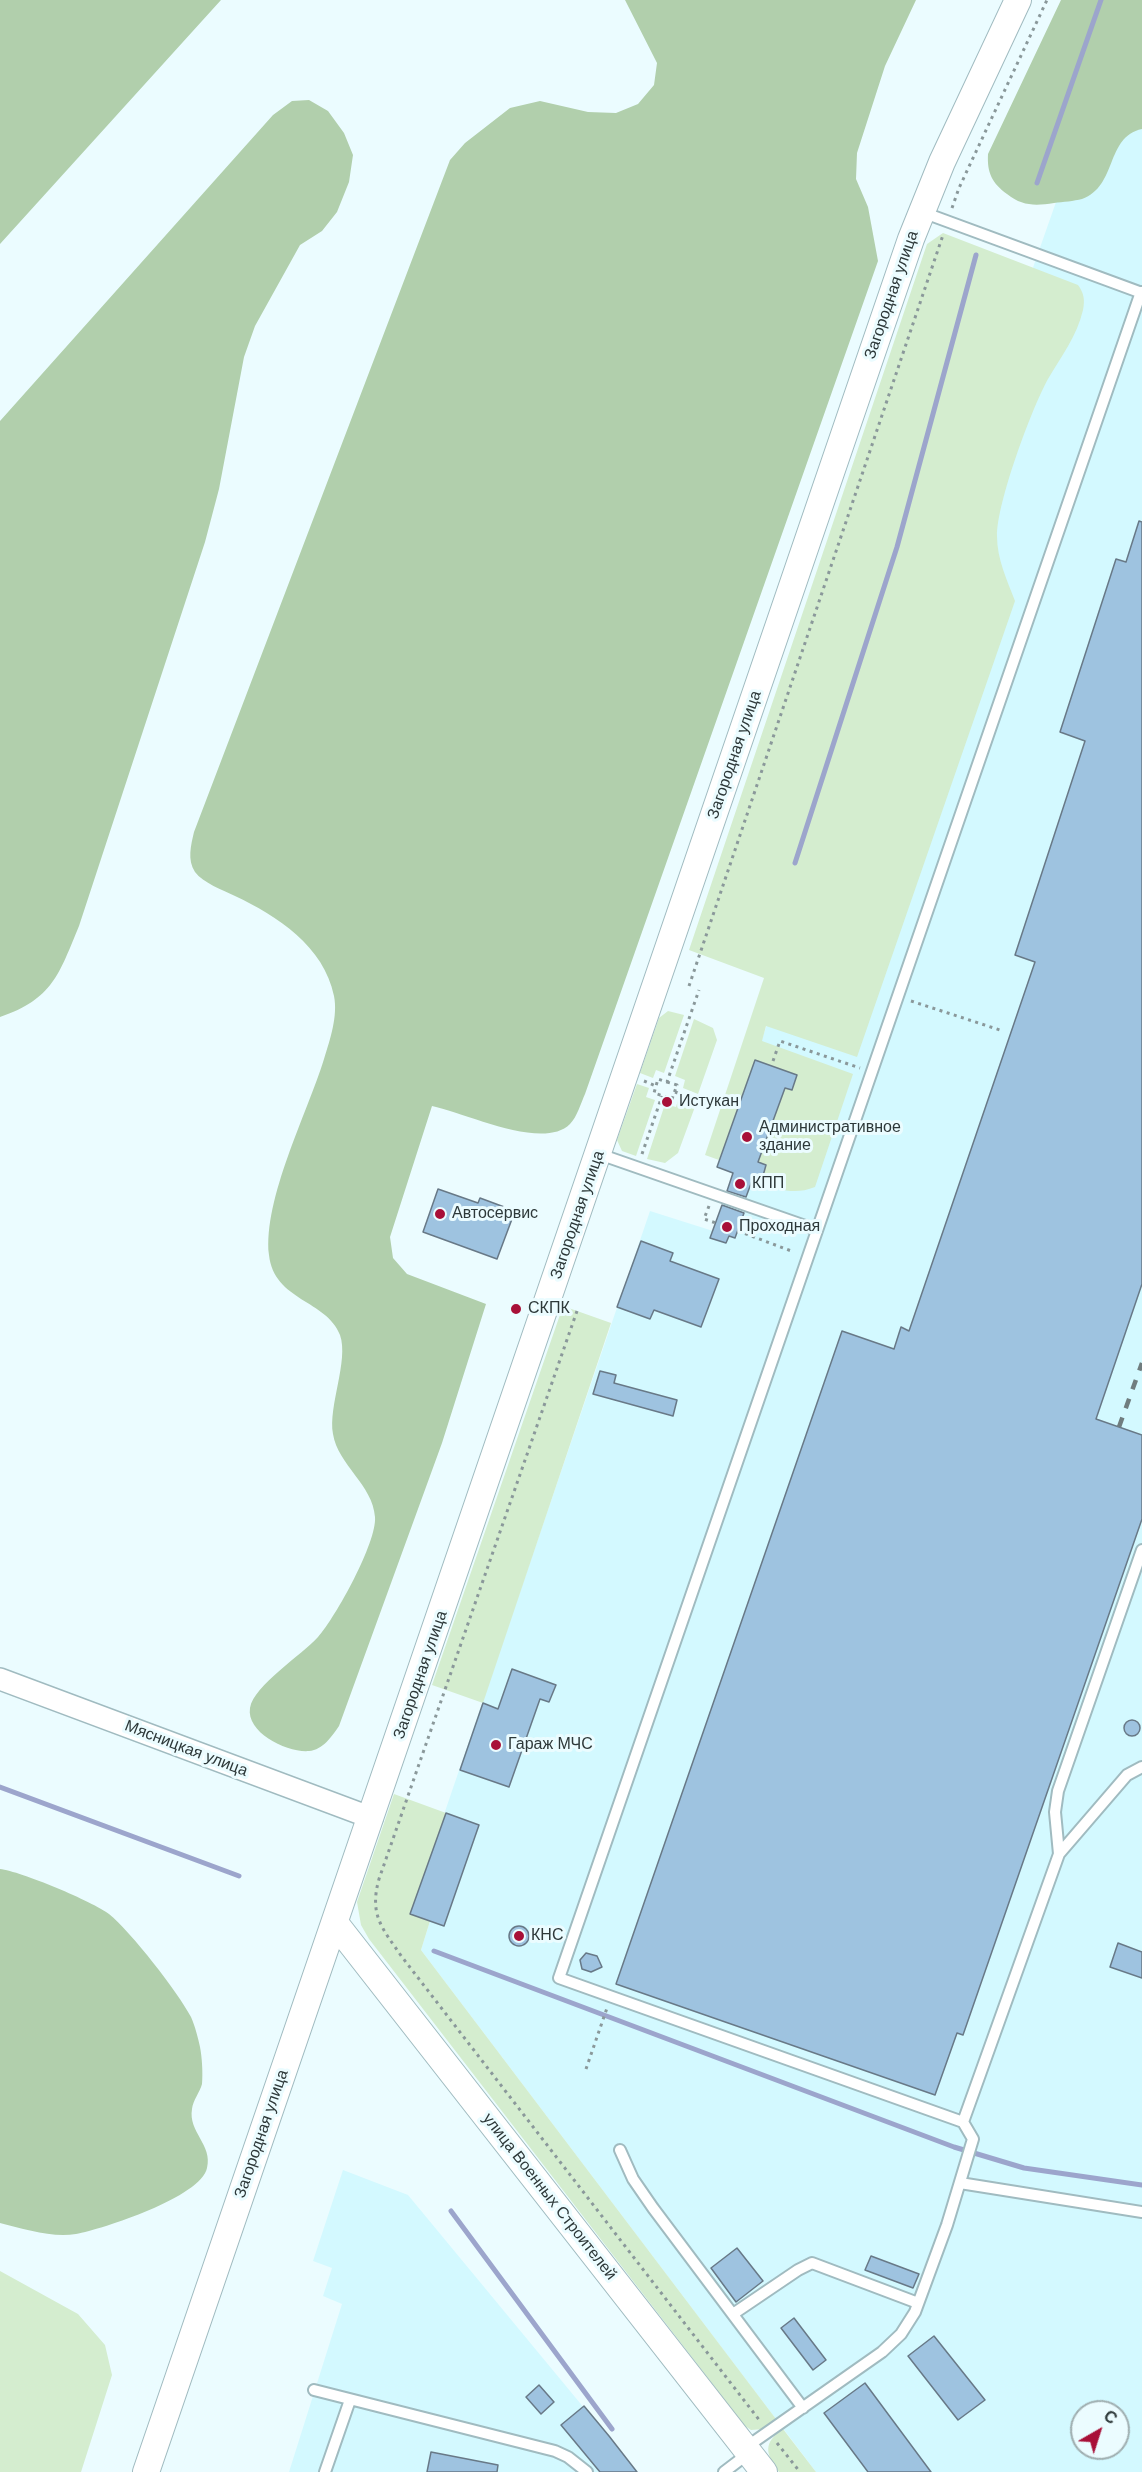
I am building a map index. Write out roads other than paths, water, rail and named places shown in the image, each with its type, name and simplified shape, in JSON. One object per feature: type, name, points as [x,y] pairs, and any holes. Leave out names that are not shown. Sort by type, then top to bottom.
[{"type":"street","name":"Загородная улица","points":[[146,2472],[921,212],[1018,0]]},
{"type":"street","name":"Мясницкая улица","points":[[0,1679],[372,1818]]},
{"type":"street","name":"улица Военных Строителей","points":[[335,1923],[753,2458]]},
{"type":"lane","points":[[724,2472],[753,2458],[769,2433],[892,2343],[909,2323],[960,2183],[972,2144],[972,2134],[963,2122],[559,1977],[1141,292],[921,212]]},
{"type":"lane","points":[[599,1154],[817,1230]]},
{"type":"lane","points":[[1059,1854],[1055,1812],[1058,1791],[1142,1550]]},
{"type":"lane","points":[[963,2122],[1059,1854],[1127,1775],[1142,1767]]},
{"type":"lane","points":[[620,2150],[642,2193],[803,2408]]},
{"type":"lane","points":[[960,2183],[1142,2211]]},
{"type":"lane","points":[[733,2314],[812,2263],[918,2303]]},
{"type":"lane","points":[[314,2390],[555,2451],[568,2457],[587,2472]]},
{"type":"lane","points":[[326,2472],[350,2400]]},
{"type":"waterway","points":[[1037,183],[1101,0]]},
{"type":"waterway","points":[[795,863],[897,547],[976,255]]},
{"type":"waterway","points":[[0,1787],[239,1876]]},
{"type":"waterway","points":[[434,1951],[954,2147],[1024,2168],[1142,2185]]},
{"type":"waterway","points":[[451,2211],[612,2429]]},
{"type":"railway","points":[[1119,1427],[1142,1363]]},
{"type":"place","name":"Истукан","points":[[667,1102]]},
{"type":"place","name":"Административное здание","points":[[747,1137]]},
{"type":"place","name":"КПП","points":[[740,1184]]},
{"type":"place","name":"Автосервис","points":[[440,1214]]},
{"type":"place","name":"Проходная","points":[[727,1227]]},
{"type":"place","name":"СКПК","points":[[516,1309]]},
{"type":"place","name":"Гараж МЧС","points":[[496,1745]]},
{"type":"place","name":"КНС","points":[[519,1936]]}]
